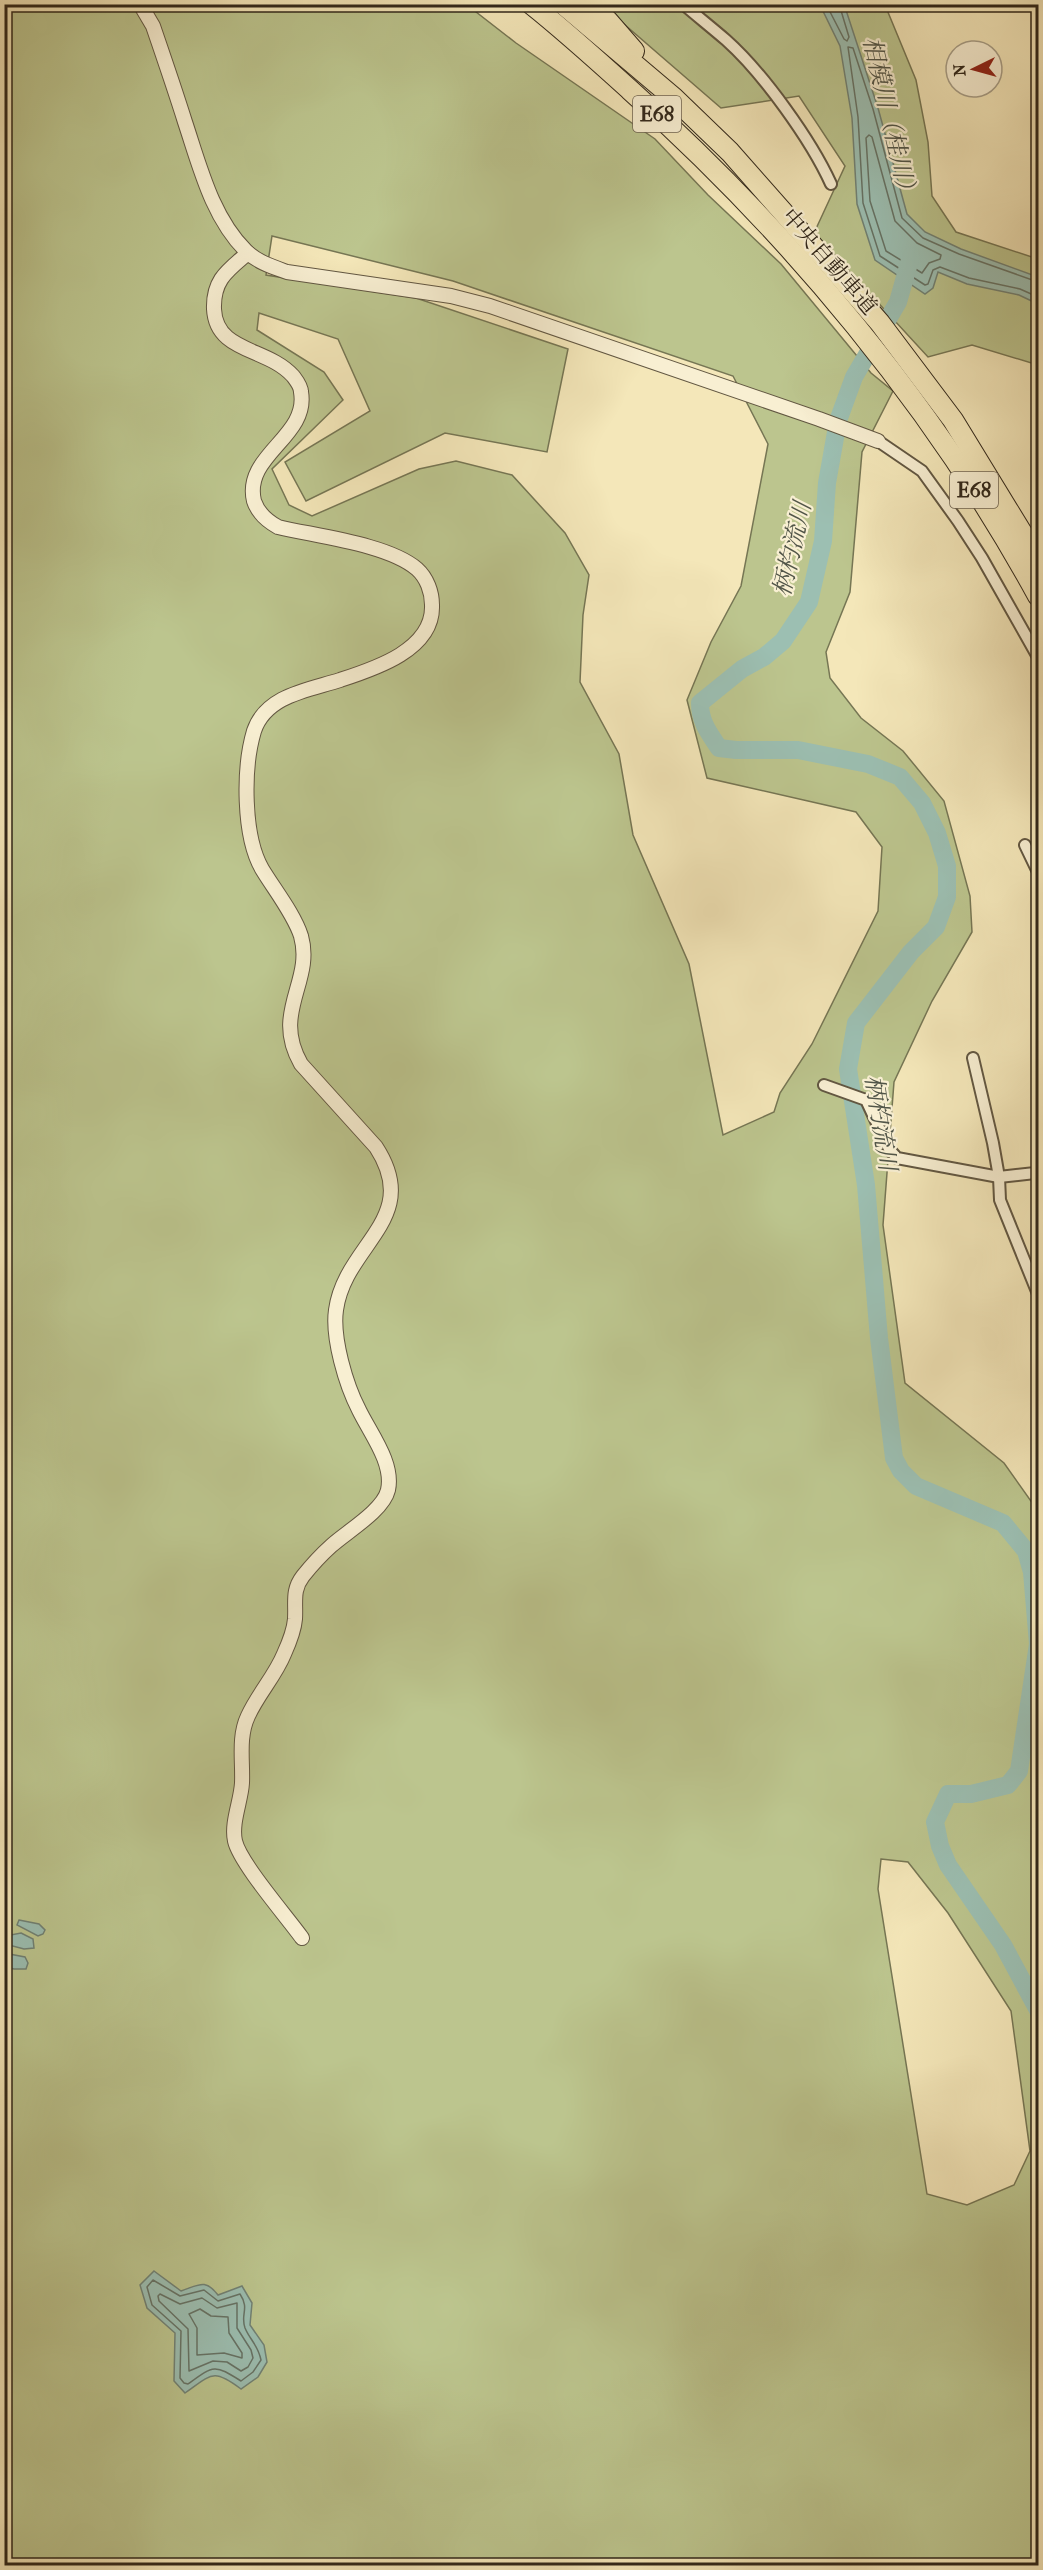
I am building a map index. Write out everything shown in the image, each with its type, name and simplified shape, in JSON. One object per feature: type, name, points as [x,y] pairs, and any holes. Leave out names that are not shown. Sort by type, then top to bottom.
[{"type":"highway","name":"中央自動車道","points":[[531,4],[658,115],[714,168],[859,330],[903,387],[973,488],[1038,596]]},
{"type":"highway","name":"中央自動車道","points":[[563,4],[674,98],[730,152],[880,323],[953,420],[1038,559]]},
{"type":"highway","points":[[591,4],[674,98]]},
{"type":"street","points":[[140,4],[153,26],[200,170],[215,206],[224,223],[248,253],[287,272],[451,296],[490,306],[878,441],[922,471],[958,521],[1038,657]]},
{"type":"street","points":[[683,4],[727,40],[772,91],[821,161],[831,184]]},
{"type":"street","points":[[248,253],[229,269],[216,286],[215,320],[220,332],[231,342],[284,366],[302,390],[302,407],[293,426],[261,464],[255,477],[252,493],[256,508],[268,522],[278,527],[375,549],[400,558],[417,569],[427,583],[432,596],[432,609],[424,634],[407,650],[339,681],[307,688],[272,706],[260,717],[250,751],[247,781],[250,839],[255,856],[295,922],[301,937],[303,956],[289,1017],[293,1049],[301,1064],[376,1147],[385,1160],[390,1178],[388,1211],[379,1229],[352,1263],[343,1281],[335,1311],[338,1344],[349,1386],[386,1464],[388,1489],[385,1498],[364,1520],[328,1549],[298,1583],[294,1593],[295,1620],[291,1637],[276,1671],[247,1717],[242,1744],[242,1782],[235,1840],[247,1864],[302,1938]]},
{"type":"street","points":[[1025,845],[1038,872]]},
{"type":"street","points":[[973,1058],[999,1177],[1000,1200],[1038,1294]]},
{"type":"street","points":[[824,1086],[866,1100],[889,1149],[897,1158],[999,1177],[1035,1173],[1038,1170]]},
{"type":"green space","points":[[5,5],[467,5],[516,43],[655,139],[708,195],[781,264],[871,373],[893,391],[862,452],[850,592],[826,652],[830,678],[861,718],[903,751],[944,801],[970,896],[972,932],[932,1001],[894,1082],[883,1225],[905,1383],[1004,1463],[1038,1511],[1038,2565],[5,2566]],"holes":[[[272,236],[453,281],[733,376],[768,444],[741,586],[711,642],[687,700],[707,778],[856,812],[882,847],[878,911],[812,1044],[780,1093],[774,1112],[723,1135],[689,964],[633,835],[619,754],[580,682],[583,615],[589,575],[565,533],[512,475],[456,461],[419,469],[312,516],[289,505],[272,469],[343,400],[324,372],[257,330],[259,313],[338,339],[370,411],[285,462],[306,501],[445,433],[547,452],[568,349],[416,298],[266,275]],[[881,1859],[908,1862],[948,1913],[1011,2011],[1030,2151],[1014,2185],[967,2205],[927,2194],[878,1889]]]},
{"type":"green space","points":[[602,5],[885,5],[916,80],[928,142],[932,196],[956,232],[1038,259],[1038,365],[972,345],[928,357],[814,233],[845,166],[799,96],[721,108]]},
{"type":"water","points":[[820,5],[844,5],[845,7],[878,108],[907,214],[925,232],[961,249],[1038,277],[1038,304],[1019,295],[967,284],[938,272],[933,288],[925,294],[875,260],[857,204],[852,118],[840,46]]},
{"type":"water","points":[[19,1920],[39,1924],[45,1930],[38,1936],[17,1925]]},
{"type":"water","points":[[21,1933],[33,1939],[34,1948],[24,1949],[5,1944],[5,1936]]},
{"type":"water","points":[[4,1953],[25,1957],[28,1963],[26,1969],[5,1967]]},
{"type":"water","points":[[154,2271],[181,2291],[201,2284],[209,2286],[218,2295],[242,2286],[252,2303],[250,2325],[264,2345],[267,2362],[258,2377],[241,2389],[224,2378],[213,2376],[201,2381],[185,2393],[174,2381],[175,2333],[147,2308],[140,2285]]},
{"type":"waterway","name":"柄杓流川","points":[[911,256],[898,302],[854,377],[838,421],[827,483],[823,541],[809,602],[783,641],[764,657],[742,669],[700,703],[700,710],[706,727],[719,748],[798,750],[868,764],[900,777],[922,803],[937,833],[947,866],[947,897],[936,927],[911,952],[856,1023],[848,1069],[866,1185],[879,1338],[894,1458],[901,1471],[916,1486],[1003,1523],[1026,1551],[1032,1572],[1038,1644],[1019,1771],[1008,1785],[971,1794],[948,1794],[935,1822],[940,1846],[948,1865],[1003,1945],[1038,2010]]},
{"type":"waterway","points":[[1032,1996],[1038,1991]]},
{"type":"water label","name":"相模川（桂川）","points":[[890,119]]}]
